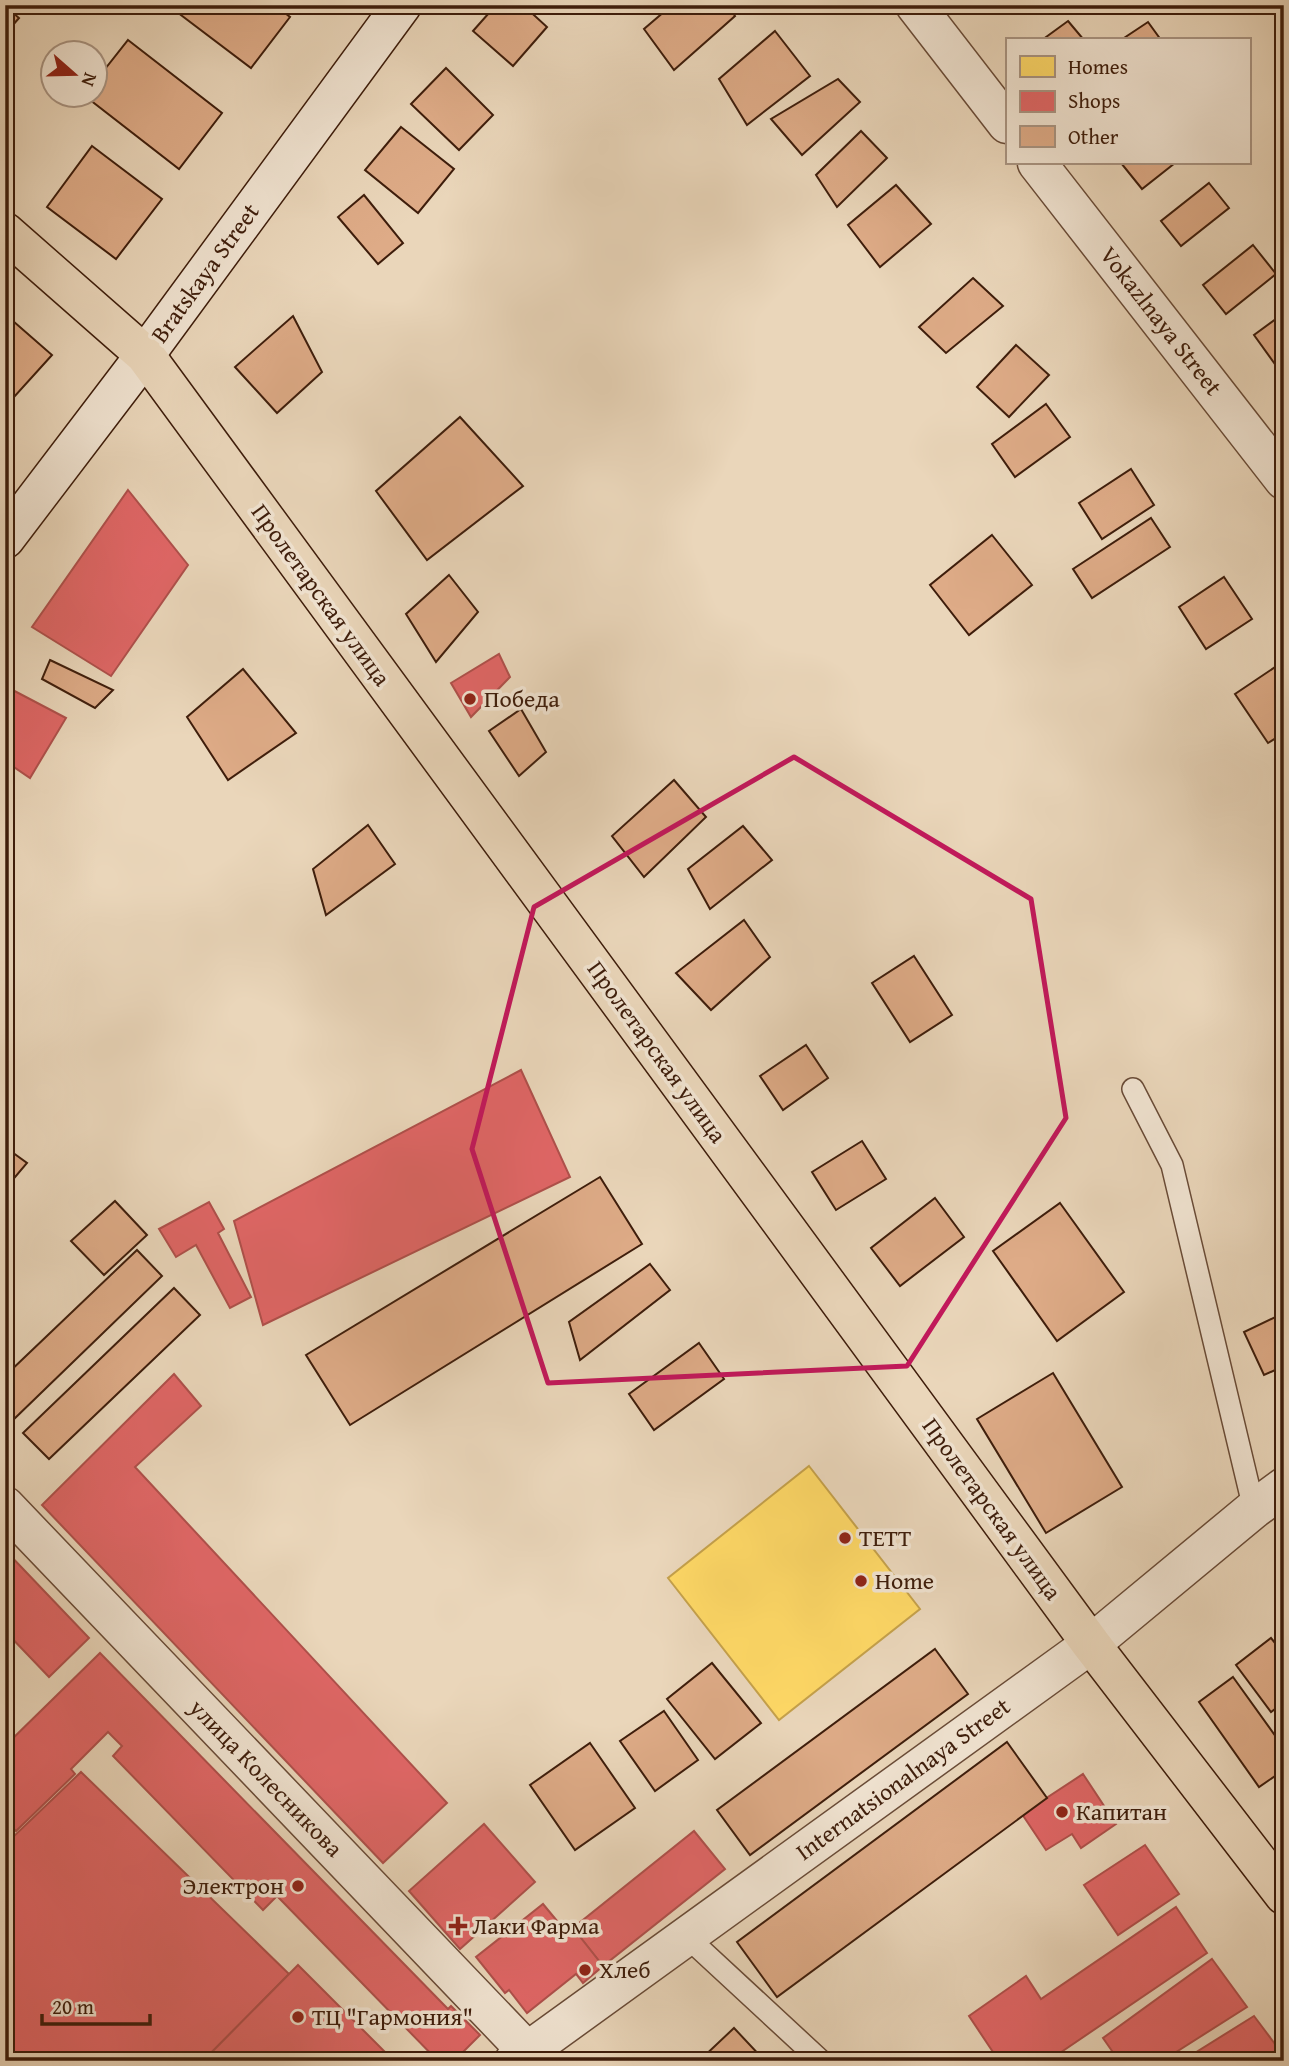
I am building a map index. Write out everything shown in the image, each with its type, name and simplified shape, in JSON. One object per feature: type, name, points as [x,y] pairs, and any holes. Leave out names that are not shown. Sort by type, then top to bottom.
[{"type":"main road","name":"Пролетарская улица","points":[[5,232],[145,355],[1091,1644],[1284,1895]]},
{"type":"street","name":"Bratskaya Street","points":[[5,539],[145,355],[402,5]]},
{"type":"street","points":[[915,5],[1006,123]]},
{"type":"street","name":"Vokazlnaya Street","points":[[1038,164],[1284,480]]},
{"type":"street","name":"Internatsionalnaya Street","points":[[520,2056],[1091,1644],[1269,1498]]},
{"type":"street","name":"улица Колесникова","points":[[5,1506],[520,2056]]},
{"type":"lane","points":[[1133,1089],[1172,1166],[1269,1498]]},
{"type":"lane","points":[[686,1936],[821,2061]]},
{"type":"highlighted area","points":[[794,757],[1031,899],[1066,1118],[907,1366],[548,1383],[472,1149],[534,907]]},
{"type":"building: Homes","points":[[809,1466],[920,1609],[779,1720],[668,1578]]},
{"type":"building: Shops","points":[[128,490],[188,565],[111,676],[32,627]]},
{"type":"building: Shops","points":[[499,654],[510,677],[471,717],[451,683]]},
{"type":"building: Shops","points":[[5,686],[66,718],[30,778],[5,761]]},
{"type":"building: Shops","points":[[521,1070],[570,1177],[263,1325],[234,1221]]},
{"type":"building: Shops","points":[[209,1202],[224,1229],[218,1233],[251,1297],[230,1308],[196,1245],[176,1257],[159,1229]]},
{"type":"building: Shops","points":[[174,1374],[201,1406],[135,1467],[447,1803],[383,1863],[42,1505]]},
{"type":"building: Shops","points":[[5,1550],[89,1638],[49,1677],[5,1631]]},
{"type":"building: Shops","points":[[100,1653],[448,2009],[451,2006],[480,2035],[454,2061],[438,2061],[277,1896],[263,1910],[113,1756],[122,1746],[108,1732],[71,1769],[75,1774],[16,1831],[5,1820],[5,1746]]},
{"type":"building: Shops","points":[[81,1772],[289,1974],[203,2061],[23,2061],[5,2045],[5,1836],[10,1840]]},
{"type":"building: Shops","points":[[1083,1774],[1116,1824],[1081,1848],[1072,1834],[1046,1850],[1022,1814]]},
{"type":"building: Shops","points":[[484,1824],[535,1882],[460,1949],[409,1891]]},
{"type":"building: Shops","points":[[694,1831],[725,1869],[603,1966],[573,1928]]},
{"type":"building: Shops","points":[[1145,1845],[1179,1894],[1118,1935],[1084,1885]]},
{"type":"building: Shops","points":[[543,1904],[567,1933],[573,1928],[603,1966],[583,1983],[576,1974],[527,2013],[509,1990],[505,1993],[476,1957]]},
{"type":"building: Shops","points":[[1176,1907],[1207,1953],[1048,2061],[999,2061],[969,2016],[1026,1976],[1041,1999]]},
{"type":"building: Shops","points":[[1212,1959],[1247,2007],[1162,2061],[1119,2061],[1103,2038]]},
{"type":"building: Shops","name":"ТЦ \"Гармония\"","points":[[298,1965],[394,2061],[203,2061]]},
{"type":"building: Shops","points":[[1254,2016],[1284,2056],[1284,2061],[1182,2061]]},
{"type":"building: Other","points":[[275,5],[290,17],[251,68],[169,6]]},
{"type":"building: Other","points":[[496,5],[523,5],[547,27],[513,66],[473,31]]},
{"type":"building: Other","points":[[672,5],[727,5],[735,16],[674,70],[644,29]]},
{"type":"building: Other","points":[[5,6],[19,18],[5,34]]},
{"type":"building: Other","points":[[1068,21],[1082,38],[1045,38]]},
{"type":"building: Other","points":[[1148,22],[1160,38],[1124,38]]},
{"type":"building: Other","points":[[775,31],[810,76],[747,125],[719,79]]},
{"type":"building: Other","points":[[128,40],[222,113],[179,169],[100,108],[108,108],[108,65]]},
{"type":"building: Other","points":[[446,68],[493,115],[459,150],[411,104]]},
{"type":"building: Other","points":[[838,79],[860,102],[802,155],[771,119]]},
{"type":"building: Other","points":[[401,127],[454,169],[418,213],[365,170]]},
{"type":"building: Other","points":[[861,131],[887,158],[837,207],[816,175]]},
{"type":"building: Other","points":[[92,146],[162,199],[116,259],[47,207]]},
{"type":"building: Other","points":[[1122,164],[1174,164],[1142,189]]},
{"type":"building: Other","points":[[1209,183],[1229,208],[1181,246],[1161,221]]},
{"type":"building: Other","points":[[896,185],[931,224],[880,267],[848,225]]},
{"type":"building: Other","points":[[364,195],[403,243],[378,264],[338,217]]},
{"type":"building: Other","points":[[1253,245],[1276,274],[1226,314],[1203,285]]},
{"type":"building: Other","points":[[973,278],[1003,306],[946,353],[919,327]]},
{"type":"building: Other","points":[[1284,313],[1284,363],[1277,367],[1254,335]]},
{"type":"building: Other","points":[[5,314],[52,355],[5,407]]},
{"type":"building: Other","points":[[293,316],[322,372],[277,413],[235,367]]},
{"type":"building: Other","points":[[1016,345],[1049,375],[1009,417],[977,387]]},
{"type":"building: Other","points":[[1046,404],[1070,437],[1015,477],[992,444]]},
{"type":"building: Other","points":[[460,417],[523,486],[427,560],[376,491]]},
{"type":"building: Other","points":[[1131,469],[1154,505],[1102,539],[1079,503]]},
{"type":"building: Other","points":[[1151,518],[1170,547],[1092,598],[1073,569]]},
{"type":"building: Other","points":[[992,535],[1032,585],[969,635],[930,585]]},
{"type":"building: Other","points":[[449,575],[478,612],[436,662],[406,614]]},
{"type":"building: Other","points":[[1224,577],[1252,619],[1206,649],[1179,607]]},
{"type":"building: Other","points":[[50,660],[113,690],[95,708],[42,679]]},
{"type":"building: Other","points":[[1284,661],[1284,733],[1268,743],[1235,694]]},
{"type":"building: Other","points":[[243,669],[296,733],[228,780],[187,717]]},
{"type":"building: Other","points":[[521,709],[546,752],[519,776],[489,731]]},
{"type":"building: Other","points":[[674,780],[706,817],[644,877],[612,836]]},
{"type":"building: Other","points":[[368,825],[395,864],[326,915],[313,869]]},
{"type":"building: Other","points":[[743,826],[772,860],[710,909],[688,869]]},
{"type":"building: Other","points":[[744,920],[770,957],[711,1010],[676,973]]},
{"type":"building: Other","points":[[914,956],[952,1015],[910,1042],[872,983]]},
{"type":"building: Other","points":[[806,1045],[828,1078],[783,1110],[760,1076]]},
{"type":"building: Other","points":[[862,1141],[886,1179],[836,1210],[812,1172]]},
{"type":"building: Other","points":[[5,1147],[27,1163],[5,1189]]},
{"type":"building: Other","points":[[600,1177],[642,1244],[350,1425],[306,1355]]},
{"type":"building: Other","points":[[935,1198],[964,1237],[900,1286],[871,1248]]},
{"type":"building: Other","points":[[115,1201],[147,1235],[104,1275],[71,1241]]},
{"type":"building: Other","points":[[1060,1203],[1124,1292],[1057,1341],[993,1251]]},
{"type":"building: Other","points":[[137,1250],[162,1276],[12,1421],[5,1414],[5,1376]]},
{"type":"building: Other","points":[[650,1264],[670,1290],[580,1360],[569,1322]]},
{"type":"building: Other","points":[[174,1288],[200,1315],[49,1459],[23,1433]]},
{"type":"building: Other","points":[[1284,1313],[1284,1366],[1264,1375],[1244,1332]]},
{"type":"building: Other","points":[[699,1343],[724,1379],[654,1430],[629,1394]]},
{"type":"building: Other","points":[[1053,1373],[1122,1487],[1046,1533],[977,1419]]},
{"type":"building: Other","points":[[1271,1638],[1284,1654],[1284,1702],[1271,1712],[1236,1665]]},
{"type":"building: Other","points":[[935,1649],[968,1694],[750,1855],[717,1810]]},
{"type":"building: Other","points":[[712,1663],[761,1723],[715,1759],[667,1699]]},
{"type":"building: Other","points":[[1233,1677],[1284,1748],[1284,1770],[1259,1787],[1199,1702]]},
{"type":"building: Other","points":[[664,1711],[698,1760],[655,1791],[620,1741]]},
{"type":"building: Other","points":[[1007,1742],[1047,1798],[777,1997],[737,1942]]},
{"type":"building: Other","points":[[590,1743],[635,1808],[575,1850],[530,1785]]},
{"type":"building: Other","points":[[734,2028],[765,2061],[699,2061]]},
{"type":"place","name":"Победа","points":[[470,699]]},
{"type":"place","name":"ТЕТТ","points":[[845,1538]]},
{"type":"place","name":"Home","points":[[861,1581]]},
{"type":"place","name":"Капитан","points":[[1062,1812]]},
{"type":"place","name":"Электрон","points":[[298,1886]]},
{"type":"place","name":"Лаки Фарма","points":[[458,1926]]},
{"type":"place","name":"Хлеб","points":[[585,1970]]},
{"type":"place","name":"ТЦ \"Гармония\"","points":[[298,2017]]}]
